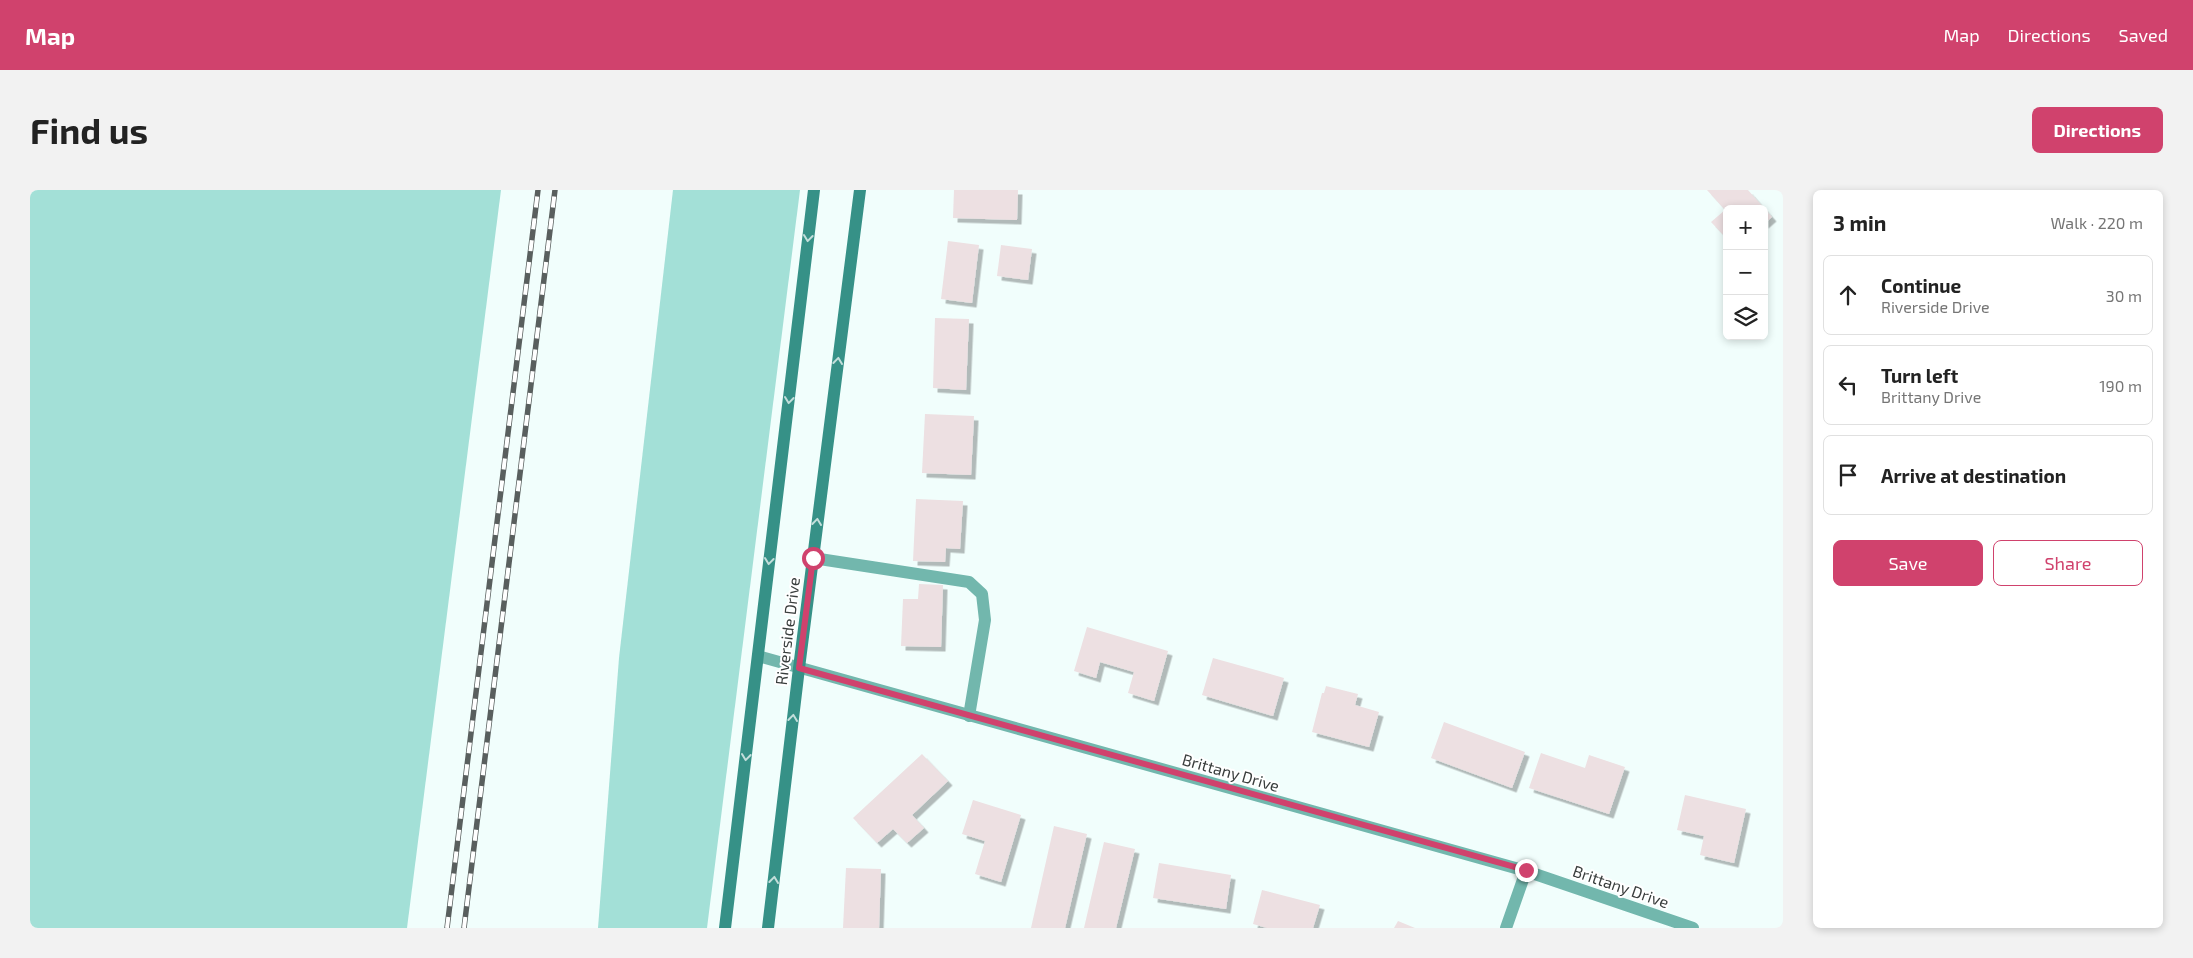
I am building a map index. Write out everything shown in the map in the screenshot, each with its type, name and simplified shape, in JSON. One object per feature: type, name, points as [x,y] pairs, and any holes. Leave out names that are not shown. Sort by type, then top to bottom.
[{"type":"street","name":"Riverside Drive","points":[[725,928],[814,190]]},
{"type":"street","name":"Riverside Drive","points":[[768,928],[860,190]]},
{"type":"street","points":[[813,558],[970,582],[982,594],[985,620],[969,716]]},
{"type":"street","name":"Brittany Drive","points":[[758,656],[1526,870],[1693,928]]},
{"type":"street","points":[[1506,928],[1526,870]]},
{"type":"green space","points":[[30,190],[501,190],[407,928],[30,928]]},
{"type":"green space","points":[[673,190],[800,190],[707,928],[598,928],[619,658]]},
{"type":"building","points":[[954,190],[1018,190],[1017,220],[953,218]]},
{"type":"building","points":[[1707,190],[1748,190],[1761,205],[1723,205],[1723,208]]},
{"type":"building","points":[[1723,212],[1723,235],[1711,222]]},
{"type":"building","points":[[1768,212],[1772,217],[1768,220]]},
{"type":"building","points":[[948,241],[979,245],[972,303],[941,299]]},
{"type":"building","points":[[1001,245],[1032,249],[1028,280],[997,276]]},
{"type":"building","points":[[935,318],[969,319],[966,390],[933,388]]},
{"type":"building","points":[[925,414],[974,416],[971,475],[922,473]]},
{"type":"building","points":[[916,499],[963,501],[960,549],[946,548],[945,562],[913,561]]},
{"type":"building","points":[[919,584],[943,585],[941,647],[901,646],[903,599],[918,599]]},
{"type":"building","points":[[1087,627],[1168,651],[1154,701],[1128,693],[1134,672],[1100,662],[1096,678],[1074,671]]},
{"type":"building","points":[[1213,658],[1284,678],[1273,716],[1202,695]]},
{"type":"building","points":[[1326,686],[1358,694],[1355,705],[1379,712],[1369,747],[1312,732],[1322,693],[1324,693]]},
{"type":"building","points":[[1444,722],[1525,752],[1512,788],[1431,758]]},
{"type":"building","points":[[1541,753],[1585,768],[1589,755],[1625,767],[1609,814],[1529,788]]},
{"type":"building","points":[[922,754],[948,781],[912,815],[924,828],[907,843],[893,829],[877,843],[853,818]]},
{"type":"building","points":[[1685,795],[1746,809],[1734,863],[1700,855],[1704,836],[1677,830]]},
{"type":"building","points":[[973,800],[1021,815],[1001,882],[975,874],[985,841],[962,834]]},
{"type":"building","points":[[1054,826],[1087,834],[1065,928],[1031,928]]},
{"type":"building","points":[[1104,842],[1135,849],[1116,928],[1084,928]]},
{"type":"building","points":[[1159,863],[1231,875],[1226,909],[1153,898]]},
{"type":"building","points":[[846,868],[881,869],[879,928],[843,928]]},
{"type":"building","points":[[1262,890],[1320,905],[1313,928],[1267,928],[1253,924]]},
{"type":"building","points":[[1398,921],[1415,928],[1394,928]]},
{"type":"railway","points":[[447,928],[538,190]]},
{"type":"railway","points":[[464,928],[555,190]]},
{"type":"route","points":[[813,558],[799,668],[1526,870]]}]
